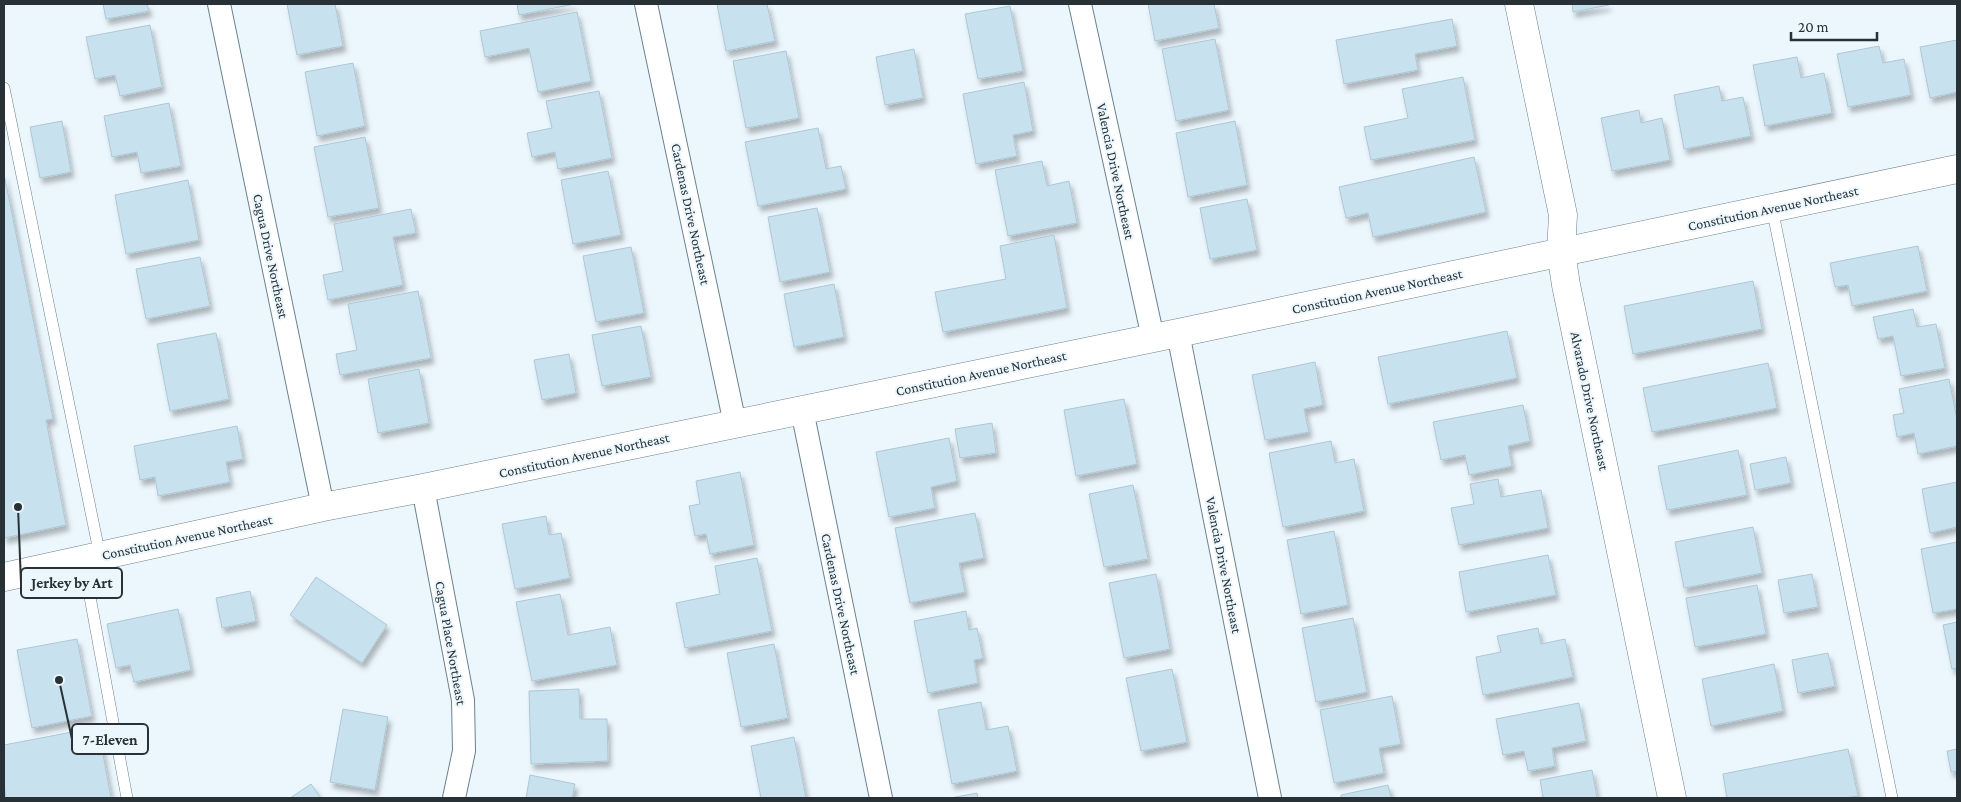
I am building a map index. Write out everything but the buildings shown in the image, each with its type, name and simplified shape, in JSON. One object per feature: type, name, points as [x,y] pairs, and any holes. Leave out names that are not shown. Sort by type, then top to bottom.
[{"type":"street","name":"Cagua Drive Northeast","points":[[218,4],[323,507]]},
{"type":"street","name":"Cardenas Drive Northeast","points":[[646,4],[735,424]]},
{"type":"street","name":"Valencia Drive Northeast","points":[[1080,4],[1165,335],[1270,798]]},
{"type":"street","name":"Alvarado Drive Northeast","points":[[1519,4],[1563,215],[1561,252],[1566,285],[1672,798]]},
{"type":"street","name":"Constitution Avenue Northeast","points":[[4,577],[323,507],[1165,335],[1957,168]]},
{"type":"street","name":"Cardenas Drive Northeast","points":[[802,410],[881,798]]},
{"type":"street","name":"Cagua Place Northeast","points":[[423,488],[463,700],[464,752],[454,798]]},
{"type":"lane","points":[[4,88],[91,557],[127,798]]},
{"type":"lane","points":[[1772,208],[1892,798]]},
{"type":"place","name":"Jerkey by Art","points":[[18,507]]},
{"type":"place","name":"7-Eleven","points":[[59,680]]}]
